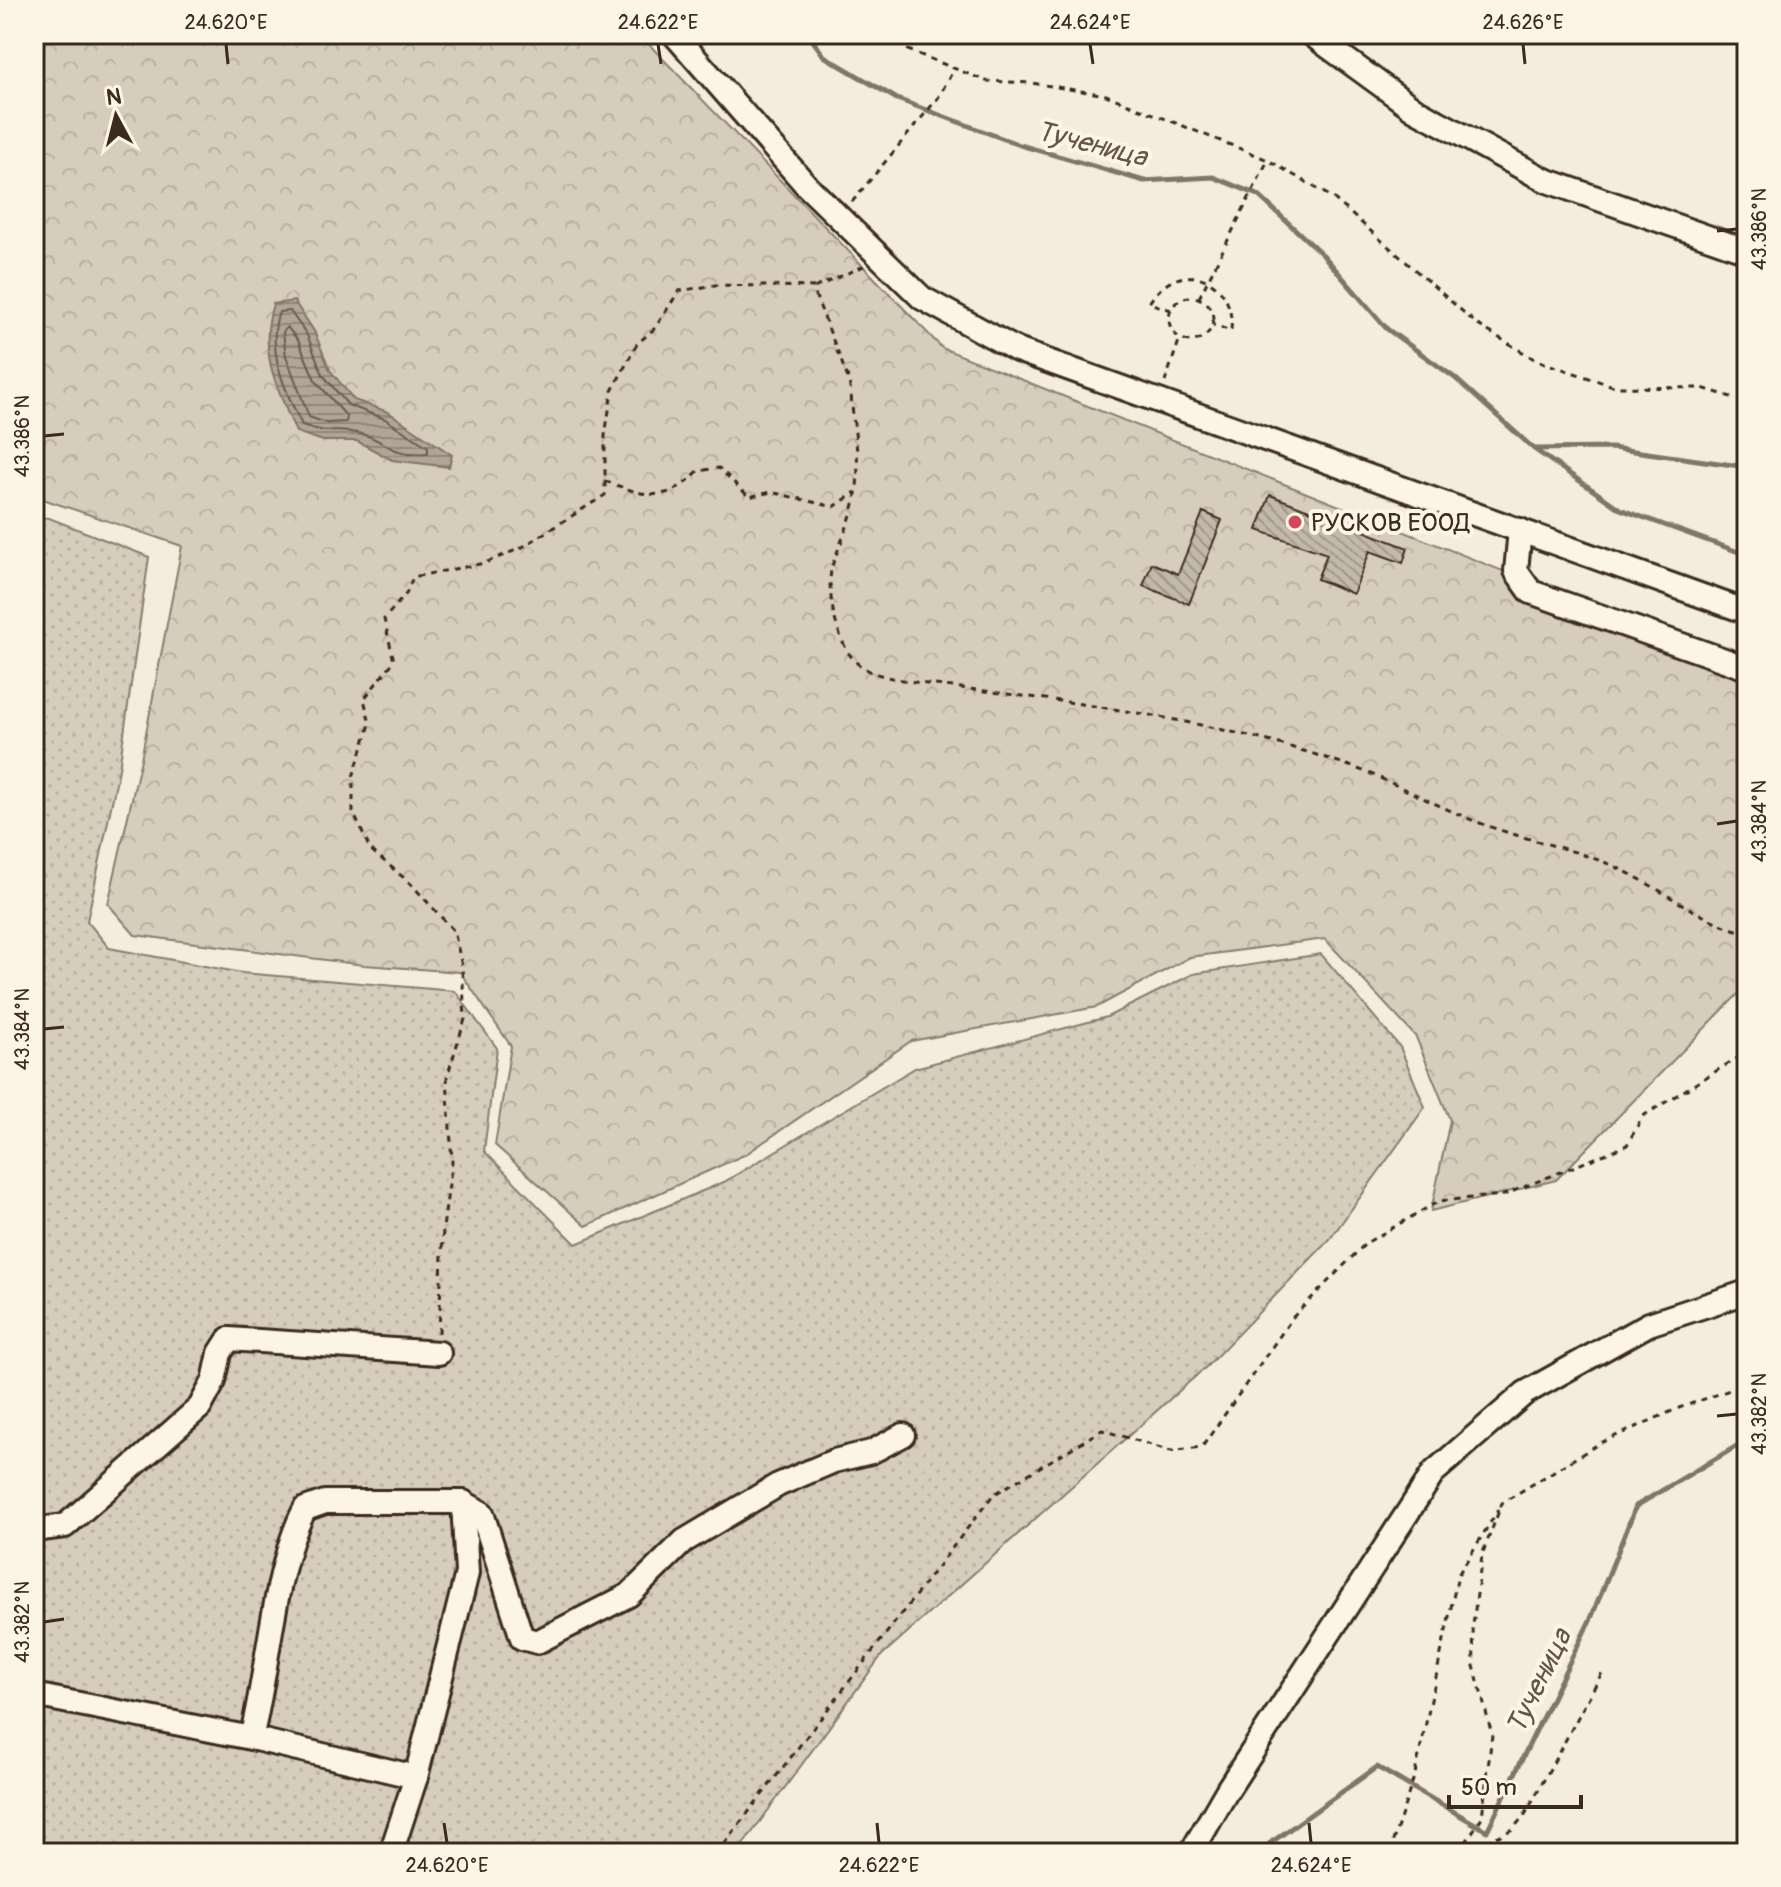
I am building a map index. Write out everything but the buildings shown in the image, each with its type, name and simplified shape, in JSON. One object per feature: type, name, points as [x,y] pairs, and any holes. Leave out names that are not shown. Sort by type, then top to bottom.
[{"type":"street","points":[[674,34],[807,186],[922,298],[1017,350],[1747,612]]},
{"type":"street","points":[[1311,34],[1414,109],[1545,180],[1747,251]]},
{"type":"street","points":[[1520,530],[1516,571],[1531,592],[1747,668]]},
{"type":"street","points":[[1191,1853],[1228,1789],[1434,1472],[1525,1393],[1649,1324],[1747,1292]]},
{"type":"street","points":[[34,1530],[65,1526],[200,1407],[214,1381],[220,1353],[229,1339],[439,1353]]},
{"type":"street","points":[[251,1738],[291,1536],[305,1509],[325,1502],[463,1502],[482,1513],[522,1638],[537,1642],[629,1595],[684,1541],[778,1485],[834,1461],[871,1452],[903,1435]]},
{"type":"street","points":[[391,1853],[416,1777],[467,1573],[463,1502]]},
{"type":"street","points":[[34,1695],[251,1738],[416,1777]]},
{"type":"path","points":[[889,34],[908,50],[986,81],[1032,83],[1106,95],[1268,160],[1333,198],[1478,325],[1536,360],[1616,387],[1702,388],[1747,402]]},
{"type":"path","points":[[839,217],[938,98],[954,69]]},
{"type":"path","points":[[1199,298],[1268,160]]},
{"type":"path","points":[[439,1353],[443,1228],[452,1162],[447,1077],[465,1019],[462,966],[454,931],[411,884],[370,849],[353,812],[353,777],[370,724],[364,699],[394,661],[384,619],[406,594],[413,577],[485,563],[521,548],[605,495],[605,436],[612,391],[637,344],[655,328],[679,291],[715,285],[816,287],[840,279],[877,255]]},
{"type":"path","points":[[1171,310],[1149,303],[1167,282],[1194,276],[1208,280],[1220,289],[1233,315],[1231,331],[1213,325]]},
{"type":"path","points":[[816,287],[820,312],[849,381],[856,492],[841,550],[834,560],[830,589],[835,618],[847,650],[857,663],[879,674],[920,683],[1176,719],[1257,737],[1349,766],[1477,822],[1601,861],[1676,897],[1727,928],[1747,933]]},
{"type":"path","points":[[1185,298],[1199,298],[1210,307],[1213,325],[1201,339],[1180,338],[1170,327],[1171,310],[1185,298]]},
{"type":"path","points":[[1166,380],[1180,338]]},
{"type":"path","points":[[605,481],[632,491],[663,495],[681,489],[698,471],[719,468],[749,497],[771,492],[834,507],[856,492]]},
{"type":"path","points":[[717,1853],[993,1495],[1102,1430],[1171,1451],[1202,1447],[1293,1317],[1366,1243],[1439,1201],[1504,1195],[1627,1145],[1643,1116],[1747,1052]]},
{"type":"path","points":[[1389,1853],[1415,1774],[1458,1575],[1502,1503],[1600,1443],[1679,1408],[1747,1384]]},
{"type":"path","points":[[1462,1853],[1482,1817],[1492,1735],[1474,1666],[1473,1625],[1482,1555],[1502,1503]]},
{"type":"path","points":[[1462,1853],[1513,1829],[1526,1813],[1603,1671]]},
{"type":"green space","points":[[34,34],[639,34],[942,348],[1747,668],[1747,985],[1556,1180],[1431,1211],[1450,1120],[1416,1037],[1325,939],[1190,957],[1097,1007],[911,1041],[746,1154],[586,1226],[495,1145],[511,1046],[460,972],[364,965],[135,935],[108,904],[141,759],[182,546],[34,496]]},
{"type":"green space","points":[[34,517],[49,518],[149,557],[119,769],[87,921],[109,948],[242,973],[455,991],[497,1048],[484,1151],[576,1244],[724,1182],[915,1068],[1107,1017],[1193,974],[1321,954],[1400,1047],[1425,1107],[1330,1239],[1206,1367],[882,1655],[737,1853],[34,1853]]},
{"type":"water","points":[[294,301],[314,331],[330,370],[354,400],[388,412],[452,455],[449,467],[392,460],[357,441],[323,441],[296,432],[272,370],[268,338],[273,304]]},
{"type":"waterway","name":"Тученица","points":[[808,34],[824,56],[897,99],[1020,145],[1144,181],[1213,177],[1258,195],[1323,255],[1387,329],[1455,378],[1534,449],[1620,509],[1747,555]]},
{"type":"waterway","name":"Тученица","points":[[1534,449],[1612,448],[1747,467]]},
{"type":"waterway","name":"Тученица","points":[[1265,1853],[1269,1844],[1377,1767],[1487,1831],[1592,1616],[1636,1506],[1747,1440]]},
{"type":"place","name":"РУСКОВ ЕООД","points":[[1295,522]]}]
